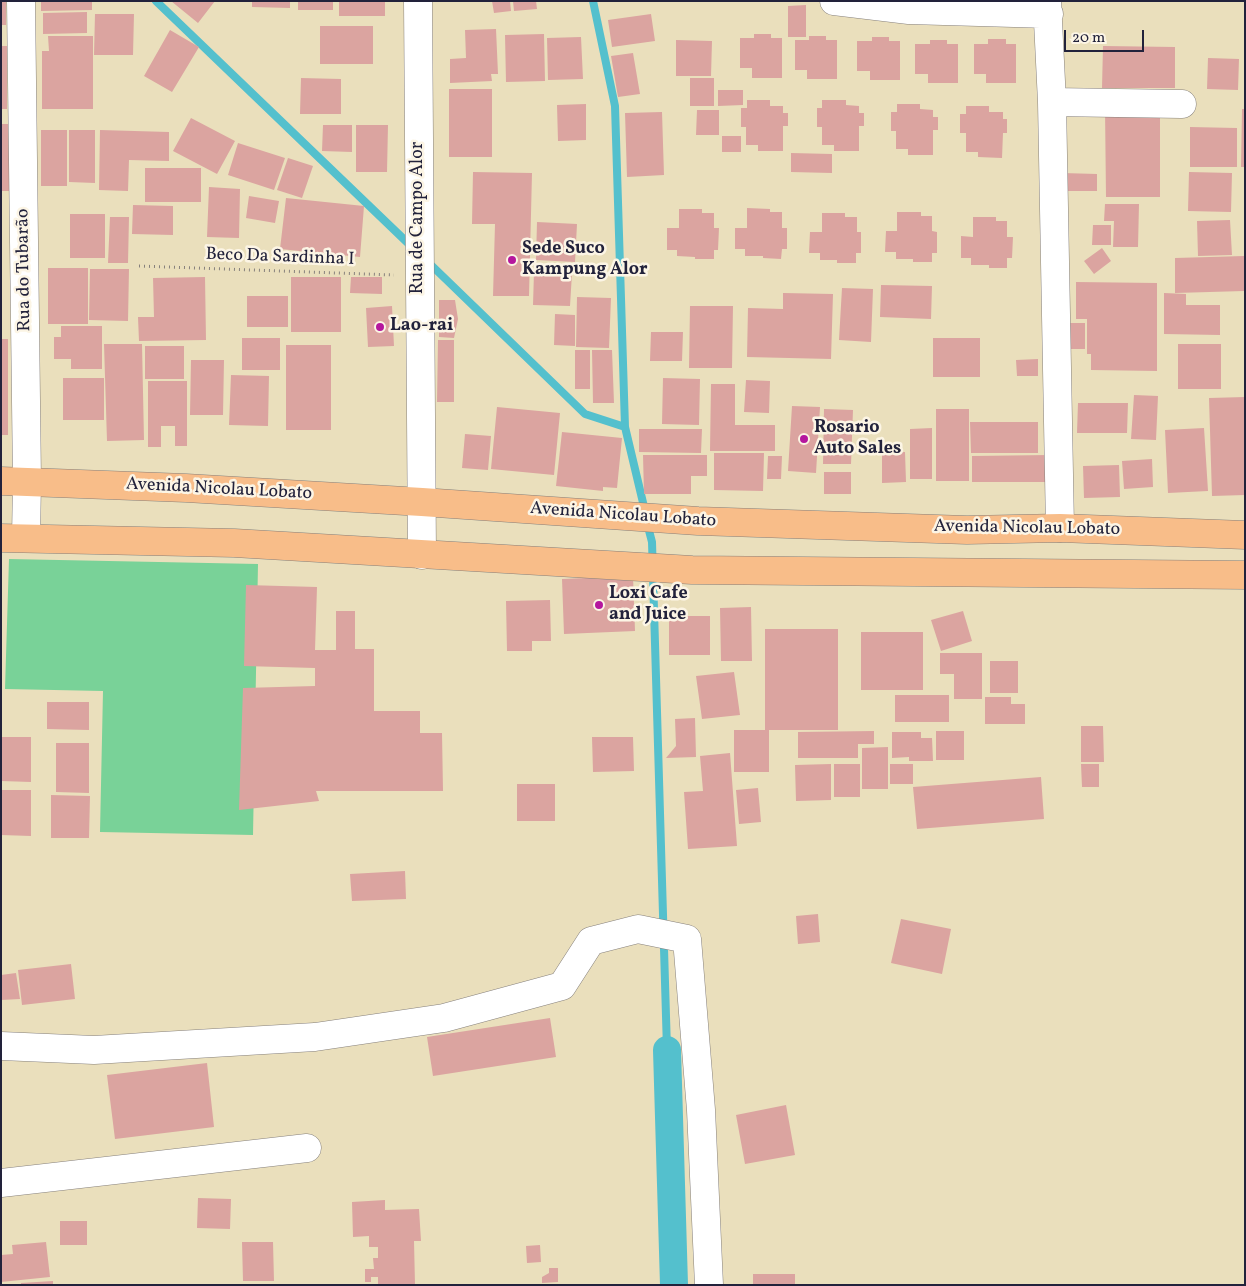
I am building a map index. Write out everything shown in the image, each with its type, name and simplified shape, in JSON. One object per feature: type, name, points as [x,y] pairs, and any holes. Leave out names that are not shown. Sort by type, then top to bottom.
[{"type":"main road","name":"Avenida Nicolau Lobato","points":[[14,481],[186,488],[698,521],[967,530],[1060,528],[1245,535]]},
{"type":"main road","points":[[14,538],[234,543],[692,570],[1245,575]]},
{"type":"street","name":"Rua do Tubarão","points":[[14,538],[21,1]]},
{"type":"street","name":"Rua de Campo Alor","points":[[418,1],[422,555]]},
{"type":"street","points":[[834,1],[909,10],[1048,7],[1052,102],[1060,528]]},
{"type":"street","points":[[1052,102],[1182,104]]},
{"type":"street","points":[[1,1046],[94,1050],[305,1037],[444,1018],[562,986],[591,941],[638,929],[687,939],[701,1110],[709,1285]]},
{"type":"street","points":[[1,1183],[307,1148]]},
{"type":"path","name":"Beco Da Sardinha I","points":[[139,266],[420,267]]},
{"type":"green space","points":[[9,559],[258,564],[253,835],[100,832],[103,691],[5,689]]},
{"type":"building","points":[[1,1],[6,1],[6,25],[1,25]]},
{"type":"building","points":[[41,1],[92,1],[92,10],[41,11]]},
{"type":"building","points":[[171,1],[215,1],[198,23]]},
{"type":"building","points":[[252,1],[290,1],[290,8],[252,7]]},
{"type":"building","points":[[298,1],[333,1],[333,10],[298,10]]},
{"type":"building","points":[[339,1],[385,1],[385,16],[339,16]]},
{"type":"building","points":[[492,1],[510,1],[511,11],[494,13]]},
{"type":"building","points":[[513,1],[536,1],[537,9],[514,11]]},
{"type":"building","points":[[806,5],[806,37],[788,37],[788,6]]},
{"type":"building","points":[[87,12],[87,33],[43,34],[43,13]]},
{"type":"building","points":[[95,14],[134,14],[133,55],[94,55]]},
{"type":"building","points":[[651,14],[655,41],[612,47],[608,20]]},
{"type":"building","points":[[320,26],[373,26],[373,64],[320,64]]},
{"type":"building","points":[[496,29],[498,74],[491,74],[492,81],[450,83],[450,59],[466,58],[465,30]]},
{"type":"building","points":[[170,30],[199,47],[172,92],[144,76]]},
{"type":"building","points":[[544,34],[545,81],[506,82],[505,35]]},
{"type":"building","points":[[754,34],[771,34],[771,38],[782,38],[782,78],[752,78],[752,68],[740,68],[740,38],[754,38]]},
{"type":"building","points":[[48,36],[93,36],[93,109],[42,109],[42,51],[49,51]]},
{"type":"building","points":[[809,36],[826,36],[826,40],[837,40],[837,79],[807,79],[807,70],[795,70],[795,40],[809,40]]},
{"type":"building","points":[[581,37],[583,79],[548,80],[547,38]]},
{"type":"building","points":[[872,37],[889,37],[889,41],[900,41],[900,80],[870,80],[870,71],[857,71],[857,41],[872,41]]},
{"type":"building","points":[[988,39],[1006,39],[1006,44],[1016,44],[1016,83],[986,83],[986,74],[974,74],[974,44],[988,44]]},
{"type":"building","points":[[676,40],[712,41],[711,76],[676,76]]},
{"type":"building","points":[[930,40],[947,40],[947,44],[958,44],[958,83],[928,83],[928,74],[915,74],[915,44],[930,44]]},
{"type":"building","points":[[1,46],[7,46],[7,109],[1,109]]},
{"type":"building","points":[[1103,46],[1175,47],[1175,88],[1102,88]]},
{"type":"building","points":[[633,53],[640,94],[618,97],[611,56]]},
{"type":"building","points":[[1208,58],[1239,59],[1238,90],[1207,89]]},
{"type":"building","points":[[301,78],[341,79],[341,114],[300,114]]},
{"type":"building","points":[[690,78],[714,78],[714,106],[690,106]]},
{"type":"building","points":[[449,89],[492,89],[492,157],[449,157]]},
{"type":"building","points":[[718,90],[743,90],[743,105],[718,106]]},
{"type":"building","points":[[747,100],[770,100],[770,106],[783,106],[783,113],[788,113],[788,126],[783,126],[783,151],[758,151],[758,145],[746,145],[746,127],[741,127],[741,108],[747,108]]},
{"type":"building","points":[[822,100],[846,100],[846,105],[859,106],[859,113],[864,113],[864,126],[859,126],[859,151],[834,151],[834,145],[822,145],[822,127],[817,127],[817,108],[822,108]]},
{"type":"building","points":[[586,104],[586,140],[558,141],[557,105]]},
{"type":"building","points":[[897,104],[920,104],[920,109],[933,110],[933,117],[938,117],[938,130],[933,130],[933,155],[908,155],[908,149],[896,149],[896,131],[891,131],[891,112],[897,112]]},
{"type":"building","points":[[966,106],[989,106],[989,112],[1003,112],[1003,119],[1007,119],[1007,133],[1003,133],[1002,158],[978,157],[978,152],[966,152],[966,133],[960,133],[960,114],[966,114]]},
{"type":"building","points":[[1105,108],[1160,108],[1160,197],[1106,197]]},
{"type":"building","points":[[1242,109],[1245,109],[1245,167],[1241,167]]},
{"type":"building","points":[[697,110],[719,110],[719,135],[696,135]]},
{"type":"building","points":[[662,112],[664,175],[627,177],[625,113]]},
{"type":"building","points":[[191,118],[235,141],[217,174],[173,151]]},
{"type":"building","points":[[1,124],[10,124],[10,191],[1,191]]},
{"type":"building","points":[[323,125],[352,125],[352,152],[322,151]]},
{"type":"building","points":[[356,125],[388,125],[387,172],[356,172]]},
{"type":"building","points":[[1190,127],[1237,128],[1237,167],[1190,167]]},
{"type":"building","points":[[41,130],[67,130],[67,186],[41,186]]},
{"type":"building","points":[[69,130],[95,130],[95,183],[69,182]]},
{"type":"building","points":[[100,130],[169,132],[169,161],[129,160],[128,191],[99,190]]},
{"type":"building","points":[[722,136],[741,136],[741,152],[722,152]]},
{"type":"building","points":[[238,143],[285,158],[274,190],[228,175]]},
{"type":"building","points":[[791,153],[832,154],[832,173],[791,172]]},
{"type":"building","points":[[288,158],[313,166],[302,198],[277,190]]},
{"type":"building","points":[[145,168],[201,168],[201,202],[145,202]]},
{"type":"building","points":[[473,172],[532,173],[529,296],[493,296],[495,224],[472,224]]},
{"type":"building","points":[[1189,172],[1232,173],[1231,212],[1188,211]]},
{"type":"building","points":[[1062,173],[1097,174],[1097,191],[1062,191]]},
{"type":"building","points":[[209,187],[240,189],[239,238],[207,237]]},
{"type":"building","points":[[249,196],[279,201],[275,223],[246,218]]},
{"type":"building","points":[[286,198],[364,206],[360,257],[280,249]]},
{"type":"building","points":[[1105,204],[1139,204],[1138,247],[1113,247],[1114,221],[1104,221]]},
{"type":"building","points":[[133,205],[173,206],[173,235],[132,234]]},
{"type":"building","points":[[747,208],[770,209],[770,212],[782,212],[782,228],[787,228],[787,249],[782,249],[781,259],[745,256],[745,249],[735,249],[735,228],[747,228]]},
{"type":"building","points":[[679,209],[702,209],[702,213],[714,213],[714,228],[719,228],[718,250],[714,250],[714,259],[695,259],[695,257],[677,256],[677,250],[667,250],[667,228],[679,228]]},
{"type":"building","points":[[897,212],[921,212],[921,216],[932,216],[932,231],[937,232],[937,253],[932,253],[932,262],[913,262],[913,259],[896,259],[896,252],[885,252],[886,231],[897,231]]},
{"type":"building","points":[[822,213],[845,213],[845,217],[857,217],[857,232],[861,232],[861,253],[856,253],[856,263],[837,263],[837,260],[820,260],[820,253],[809,253],[810,232],[822,232]]},
{"type":"building","points":[[70,214],[105,214],[105,258],[70,258]]},
{"type":"building","points":[[110,217],[129,217],[128,263],[108,263]]},
{"type":"building","points":[[973,217],[996,217],[996,221],[1007,221],[1007,237],[1013,237],[1012,258],[1007,258],[1007,268],[971,265],[971,258],[961,258],[961,236],[973,237]]},
{"type":"building","points":[[1230,220],[1232,255],[1198,256],[1197,221]]},
{"type":"building","points":[[537,222],[577,224],[575,262],[536,260]]},
{"type":"building","points":[[1093,225],[1111,225],[1111,245],[1092,245]]},
{"type":"building","points":[[1102,248],[1111,261],[1094,274],[1084,261]]},
{"type":"building","points":[[1244,256],[1244,291],[1175,293],[1175,258]]},
{"type":"building","points":[[48,268],[88,268],[88,324],[48,324]]},
{"type":"building","points":[[90,269],[129,269],[128,321],[89,320]]},
{"type":"building","points":[[534,272],[572,273],[570,306],[533,305]]},
{"type":"building","points":[[205,277],[206,340],[139,341],[138,317],[154,317],[153,278]]},
{"type":"building","points":[[291,277],[341,277],[341,332],[291,332]]},
{"type":"building","points":[[351,277],[382,277],[382,294],[350,293]]},
{"type":"building","points":[[1076,282],[1157,283],[1157,371],[1091,370],[1091,354],[1087,354],[1087,319],[1076,319]]},
{"type":"building","points":[[881,285],[932,286],[931,319],[880,317]]},
{"type":"building","points":[[842,288],[873,289],[871,342],[839,340]]},
{"type":"building","points":[[783,293],[833,294],[831,359],[747,357],[748,308],[783,309]]},
{"type":"building","points":[[1164,293],[1186,294],[1186,305],[1220,305],[1220,335],[1164,334]]},
{"type":"building","points":[[247,296],[288,296],[288,327],[247,327]]},
{"type":"building","points":[[577,297],[611,298],[609,348],[576,347]]},
{"type":"building","points":[[439,300],[455,300],[458,319],[454,338],[439,337]]},
{"type":"building","name":"Lao-rai","points":[[392,306],[394,346],[368,347],[366,308]]},
{"type":"building","points":[[690,306],[733,306],[732,368],[689,368]]},
{"type":"building","points":[[555,314],[575,315],[575,346],[554,345]]},
{"type":"building","points":[[1062,323],[1085,323],[1085,349],[1062,349]]},
{"type":"building","points":[[61,326],[102,326],[102,369],[71,369],[71,359],[54,359],[54,337],[61,337]]},
{"type":"building","points":[[651,332],[683,332],[682,361],[650,361]]},
{"type":"building","points":[[242,338],[280,338],[280,370],[242,370]]},
{"type":"building","points":[[933,338],[980,338],[980,377],[933,377]]},
{"type":"building","points":[[1,339],[8,339],[8,435],[1,435]]},
{"type":"building","points":[[438,340],[454,340],[454,402],[437,402]]},
{"type":"building","points":[[104,344],[142,344],[144,440],[107,441]]},
{"type":"building","points":[[1178,344],[1221,344],[1221,389],[1178,389]]},
{"type":"building","points":[[286,345],[331,345],[331,430],[286,430]]},
{"type":"building","points":[[145,346],[184,346],[184,379],[145,379]]},
{"type":"building","points":[[575,350],[590,350],[590,389],[575,389]]},
{"type":"building","points":[[592,350],[612,350],[614,403],[593,403]]},
{"type":"building","points":[[1038,359],[1038,376],[1017,376],[1016,360]]},
{"type":"building","points":[[191,360],[224,360],[223,415],[190,415]]},
{"type":"building","points":[[231,375],[269,376],[268,426],[229,425]]},
{"type":"building","points":[[63,378],[104,378],[104,420],[63,420]]},
{"type":"building","points":[[663,378],[700,379],[699,425],[662,424]]},
{"type":"building","points":[[746,380],[770,381],[769,413],[744,412]]},
{"type":"building","points":[[148,381],[187,381],[187,446],[175,446],[175,426],[161,426],[161,447],[148,447]]},
{"type":"building","points":[[711,384],[735,384],[735,425],[775,425],[775,451],[710,451]]},
{"type":"building","points":[[1134,395],[1158,396],[1156,440],[1131,439]]},
{"type":"building","points":[[1245,397],[1245,495],[1212,496],[1209,398]]},
{"type":"building","points":[[1078,403],[1128,403],[1127,433],[1077,433]]},
{"type":"building","name":"Rosario Auto Sales","points":[[792,406],[820,407],[816,473],[788,471]]},
{"type":"building","points":[[497,407],[560,413],[554,475],[491,469]]},
{"type":"building","points":[[824,409],[853,410],[851,464],[823,464]]},
{"type":"building","points":[[936,409],[969,409],[969,481],[936,481]]},
{"type":"building","points":[[970,422],[1038,422],[1038,453],[971,453]]},
{"type":"building","points":[[932,428],[932,479],[910,479],[910,429]]},
{"type":"building","points":[[1204,428],[1208,491],[1168,493],[1165,430]]},
{"type":"building","points":[[639,429],[702,429],[701,453],[639,452]]},
{"type":"building","points":[[562,432],[622,438],[617,488],[603,487],[603,491],[556,486]]},
{"type":"building","points":[[465,434],[491,436],[488,470],[462,468]]},
{"type":"building","points":[[905,452],[906,482],[882,483],[882,453]]},
{"type":"building","points":[[714,453],[764,453],[763,491],[714,490]]},
{"type":"building","points":[[643,455],[707,455],[707,476],[691,476],[691,494],[644,494]]},
{"type":"building","points":[[1049,455],[1049,482],[972,482],[972,456]]},
{"type":"building","points":[[768,456],[782,456],[781,479],[767,479]]},
{"type":"building","points":[[1152,459],[1153,487],[1124,489],[1122,461]]},
{"type":"building","points":[[1119,465],[1120,497],[1084,498],[1083,466]]},
{"type":"building","points":[[824,472],[851,472],[851,494],[824,494]]},
{"type":"building","name":"Loxi Cafe and Juice","points":[[633,576],[635,631],[564,634],[562,579]]},
{"type":"building","points":[[246,585],[317,587],[315,650],[336,650],[336,611],[355,611],[355,649],[374,649],[374,711],[420,711],[420,733],[442,733],[443,791],[316,791],[319,801],[239,810],[243,688],[315,686],[315,668],[244,666]]},
{"type":"building","points":[[550,600],[551,641],[532,641],[532,651],[507,651],[506,601]]},
{"type":"building","points":[[751,607],[752,661],[721,661],[720,608]]},
{"type":"building","points":[[963,611],[972,641],[941,651],[931,620]]},
{"type":"building","points":[[669,616],[710,616],[710,655],[669,655]]},
{"type":"building","points":[[765,629],[838,629],[838,730],[769,730],[769,772],[734,772],[734,730],[765,730]]},
{"type":"building","points":[[861,632],[923,632],[923,690],[861,690]]},
{"type":"building","points":[[940,653],[982,653],[982,699],[954,699],[954,674],[940,674]]},
{"type":"building","points":[[990,661],[1018,661],[1018,693],[990,693]]},
{"type":"building","points":[[734,672],[740,715],[702,719],[696,676]]},
{"type":"building","points":[[895,695],[949,695],[949,722],[895,722]]},
{"type":"building","points":[[985,697],[1011,697],[1011,704],[1025,704],[1025,724],[985,724]]},
{"type":"building","points":[[47,702],[89,702],[89,730],[47,729]]},
{"type":"building","points":[[695,718],[696,757],[666,758],[676,746],[675,719]]},
{"type":"building","points":[[1081,726],[1103,726],[1104,762],[1081,762]]},
{"type":"building","points":[[874,731],[874,744],[858,744],[858,758],[798,758],[798,732]]},
{"type":"building","points":[[936,731],[964,731],[964,760],[936,760]]},
{"type":"building","points":[[892,732],[921,732],[921,738],[932,738],[933,761],[909,761],[909,757],[892,758]]},
{"type":"building","points":[[1,737],[31,737],[31,782],[1,781]]},
{"type":"building","points":[[592,737],[633,737],[634,771],[593,772]]},
{"type":"building","points":[[56,743],[89,743],[89,793],[56,792]]},
{"type":"building","points":[[888,747],[888,789],[862,789],[862,748]]},
{"type":"building","points":[[730,753],[737,846],[688,849],[684,792],[703,791],[700,756]]},
{"type":"building","points":[[831,764],[831,800],[796,801],[795,765]]},
{"type":"building","points":[[834,764],[860,764],[860,797],[834,797]]},
{"type":"building","points":[[890,764],[913,764],[913,784],[890,784]]},
{"type":"building","points":[[1081,764],[1099,764],[1099,787],[1082,787]]},
{"type":"building","points":[[1041,777],[1044,819],[917,829],[913,787]]},
{"type":"building","points":[[517,784],[555,784],[555,821],[517,821]]},
{"type":"building","points":[[758,788],[761,822],[739,824],[736,790]]},
{"type":"building","points":[[2,790],[31,790],[31,836],[1,835]]},
{"type":"building","points":[[51,795],[90,796],[89,838],[51,838]]},
{"type":"building","points":[[405,871],[406,899],[352,901],[350,874]]},
{"type":"building","points":[[818,914],[820,942],[798,944],[796,916]]},
{"type":"building","points":[[901,919],[951,929],[942,974],[891,963]]},
{"type":"building","points":[[71,964],[75,999],[22,1005],[18,970]]},
{"type":"building","points":[[16,973],[20,999],[1,1000],[1,975]]},
{"type":"building","points":[[550,1018],[556,1057],[433,1076],[427,1037]]},
{"type":"building","points":[[207,1063],[214,1127],[115,1139],[107,1075]]},
{"type":"building","points":[[786,1105],[795,1155],[745,1164],[736,1115]]},
{"type":"building","points":[[198,1198],[231,1199],[230,1229],[197,1228]]},
{"type":"building","points":[[385,1200],[385,1210],[419,1209],[421,1241],[414,1241],[415,1285],[378,1285],[378,1277],[371,1277],[371,1282],[365,1282],[365,1269],[374,1269],[373,1258],[378,1258],[378,1247],[369,1247],[369,1236],[353,1237],[352,1202]]},
{"type":"building","points":[[60,1221],[87,1221],[87,1245],[60,1245]]},
{"type":"building","points":[[46,1242],[50,1277],[1,1282],[1,1255],[13,1254],[12,1245]]},
{"type":"building","points":[[242,1242],[273,1242],[274,1281],[243,1281]]},
{"type":"building","points":[[540,1245],[541,1262],[527,1263],[526,1246]]},
{"type":"building","points":[[549,1268],[558,1268],[558,1282],[542,1283],[542,1277],[549,1273]]},
{"type":"building","points":[[753,1274],[795,1274],[795,1285],[753,1285]]},
{"type":"building","points":[[53,1281],[53,1285],[21,1285],[21,1283]]},
{"type":"waterway","points":[[156,1],[412,247]]},
{"type":"waterway","points":[[593,1],[615,106],[625,427],[645,511]]},
{"type":"waterway","points":[[428,262],[585,414],[625,427]]},
{"type":"waterway","points":[[647,523],[652,542],[667,1050]]},
{"type":"waterway","points":[[667,1050],[674,1285]]},
{"type":"place","name":"Sede Suco Kampung Alor","points":[[512,260]]},
{"type":"place","name":"Lao-rai","points":[[380,327]]},
{"type":"place","name":"Rosario Auto Sales","points":[[804,439]]},
{"type":"place","name":"Loxi Cafe and Juice","points":[[599,605]]}]
